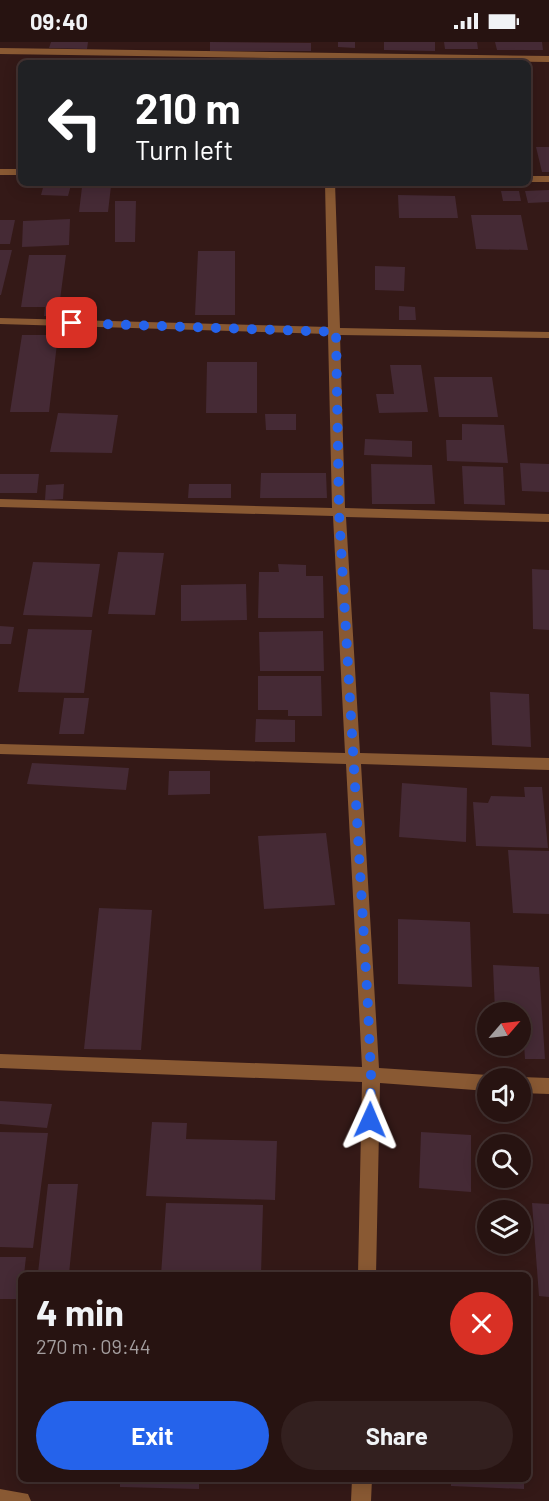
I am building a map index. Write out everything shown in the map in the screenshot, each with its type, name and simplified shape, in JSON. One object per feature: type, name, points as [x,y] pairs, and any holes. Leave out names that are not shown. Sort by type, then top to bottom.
[{"type":"street","points":[[325,42],[326,59]]},
{"type":"street","points":[[0,51],[326,59],[549,59]]},
{"type":"street","points":[[0,172],[18,172]]},
{"type":"street","points":[[531,179],[549,179]]},
{"type":"street","points":[[330,186],[336,332],[339,512],[355,757],[371,1076],[366,1272]]},
{"type":"street","points":[[0,321],[336,332],[549,335]]},
{"type":"street","points":[[0,504],[549,518]]},
{"type":"street","points":[[0,749],[549,764]]},
{"type":"street","points":[[0,1061],[477,1082]]},
{"type":"street","points":[[531,1085],[549,1086]]},
{"type":"street","points":[[361,1501],[362,1482]]},
{"type":"street","points":[[0,1499],[21,1501]]},
{"type":"building","points":[[51,42],[88,42],[87,49],[49,48]]},
{"type":"building","points":[[210,42],[311,43],[311,51],[210,51]]},
{"type":"building","points":[[338,42],[355,42],[355,48],[338,47]]},
{"type":"building","points":[[384,42],[435,42],[435,51],[384,50]]},
{"type":"building","points":[[444,42],[477,42],[478,49],[445,49]]},
{"type":"building","points":[[495,42],[542,42],[543,50],[497,50]]},
{"type":"building","points":[[536,147],[549,147],[549,172],[542,172]]},
{"type":"building","points":[[43,186],[71,186],[68,196],[41,195]]},
{"type":"building","points":[[111,186],[108,212],[79,212],[82,187]]},
{"type":"building","points":[[549,190],[549,202],[528,203],[525,191]]},
{"type":"building","points":[[501,191],[519,191],[521,201],[503,201]]},
{"type":"building","points":[[398,195],[455,196],[458,218],[399,218]]},
{"type":"building","points":[[115,201],[136,201],[135,242],[115,242]]},
{"type":"building","points":[[471,215],[521,215],[528,250],[476,249]]},
{"type":"building","points":[[70,219],[69,245],[22,247],[23,221]]},
{"type":"building","points":[[0,220],[15,220],[10,244],[0,244]]},
{"type":"building","points":[[0,250],[12,250],[1,295],[0,295]]},
{"type":"building","points":[[198,251],[235,251],[235,315],[195,315]]},
{"type":"building","points":[[29,255],[66,255],[59,307],[50,307],[62,309],[60,317],[44,316],[45,307],[21,307]]},
{"type":"building","points":[[375,266],[405,267],[404,291],[375,290]]},
{"type":"building","points":[[399,306],[415,307],[416,320],[399,320]]},
{"type":"building","points":[[22,335],[58,335],[49,412],[10,412]]},
{"type":"building","points":[[207,362],[257,362],[257,413],[206,413]]},
{"type":"building","points":[[390,365],[421,365],[428,412],[379,413],[376,394],[394,394]]},
{"type":"building","points":[[434,377],[492,377],[498,417],[439,417]]},
{"type":"building","points":[[58,413],[118,415],[112,453],[50,452]]},
{"type":"building","points":[[265,414],[296,414],[296,430],[266,430]]},
{"type":"building","points":[[462,424],[504,425],[508,463],[447,461],[446,440],[462,440]]},
{"type":"building","points":[[365,439],[412,441],[412,457],[364,455]]},
{"type":"building","points":[[520,463],[549,464],[549,492],[522,491]]},
{"type":"building","points":[[371,464],[432,465],[435,504],[372,504]]},
{"type":"building","points":[[462,466],[503,467],[505,505],[464,504]]},
{"type":"building","points":[[261,473],[326,473],[327,498],[260,498]]},
{"type":"building","points":[[0,474],[39,474],[37,493],[0,493]]},
{"type":"building","points":[[64,484],[63,499],[45,500],[46,485]]},
{"type":"building","points":[[189,484],[231,484],[231,498],[188,498]]},
{"type":"building","points":[[118,552],[164,553],[155,615],[108,614]]},
{"type":"building","points":[[33,562],[100,564],[92,617],[23,615]]},
{"type":"building","points":[[278,564],[306,565],[306,576],[323,576],[324,618],[258,618],[259,572],[279,572]]},
{"type":"building","points":[[532,569],[549,570],[549,630],[533,629]]},
{"type":"building","points":[[246,584],[247,620],[181,621],[181,585]]},
{"type":"building","points":[[0,626],[14,627],[11,644],[0,644]]},
{"type":"building","points":[[28,629],[92,630],[84,693],[18,692]]},
{"type":"building","points":[[323,631],[324,671],[260,671],[259,632]]},
{"type":"building","points":[[258,676],[321,676],[322,716],[288,716],[288,710],[258,710]]},
{"type":"building","points":[[490,692],[529,694],[531,747],[492,745]]},
{"type":"building","points":[[64,698],[89,698],[84,734],[59,734]]},
{"type":"building","points":[[256,719],[295,720],[295,742],[255,742]]},
{"type":"building","points":[[32,763],[129,768],[126,790],[27,784]]},
{"type":"building","points":[[169,771],[210,771],[210,794],[168,795]]},
{"type":"building","points":[[402,783],[467,788],[466,842],[399,837]]},
{"type":"building","points":[[524,787],[542,787],[548,848],[476,846],[473,802],[488,803],[491,796],[525,797]]},
{"type":"building","points":[[326,833],[335,905],[264,909],[258,836]]},
{"type":"building","points":[[508,850],[549,851],[549,914],[513,913]]},
{"type":"building","points":[[99,908],[152,910],[141,1050],[84,1049]]},
{"type":"building","points":[[398,919],[470,922],[472,987],[398,984]]},
{"type":"building","points":[[493,965],[539,967],[545,1059],[525,1059],[525,1056],[531,1056],[531,1002],[495,1002]]},
{"type":"building","points":[[0,1101],[52,1104],[47,1128],[0,1124]]},
{"type":"building","points":[[152,1122],[187,1123],[186,1139],[277,1141],[275,1200],[146,1196]]},
{"type":"building","points":[[0,1132],[48,1133],[33,1248],[0,1247]]},
{"type":"building","points":[[421,1132],[471,1135],[471,1192],[419,1188]]},
{"type":"building","points":[[48,1184],[78,1184],[69,1272],[38,1272]]},
{"type":"building","points":[[166,1203],[263,1205],[261,1272],[161,1272]]},
{"type":"building","points":[[532,1203],[549,1204],[549,1297],[539,1296]]},
{"type":"building","points":[[0,1257],[26,1257],[24,1272],[18,1272],[18,1299],[0,1299]]},
{"type":"building","points":[[120,1482],[199,1482],[199,1489],[120,1487]]},
{"type":"building","points":[[451,1482],[524,1482],[524,1489],[451,1486]]},
{"type":"route","points":[[72,323],[336,332],[339,512],[368,1007],[370,1120]]}]
